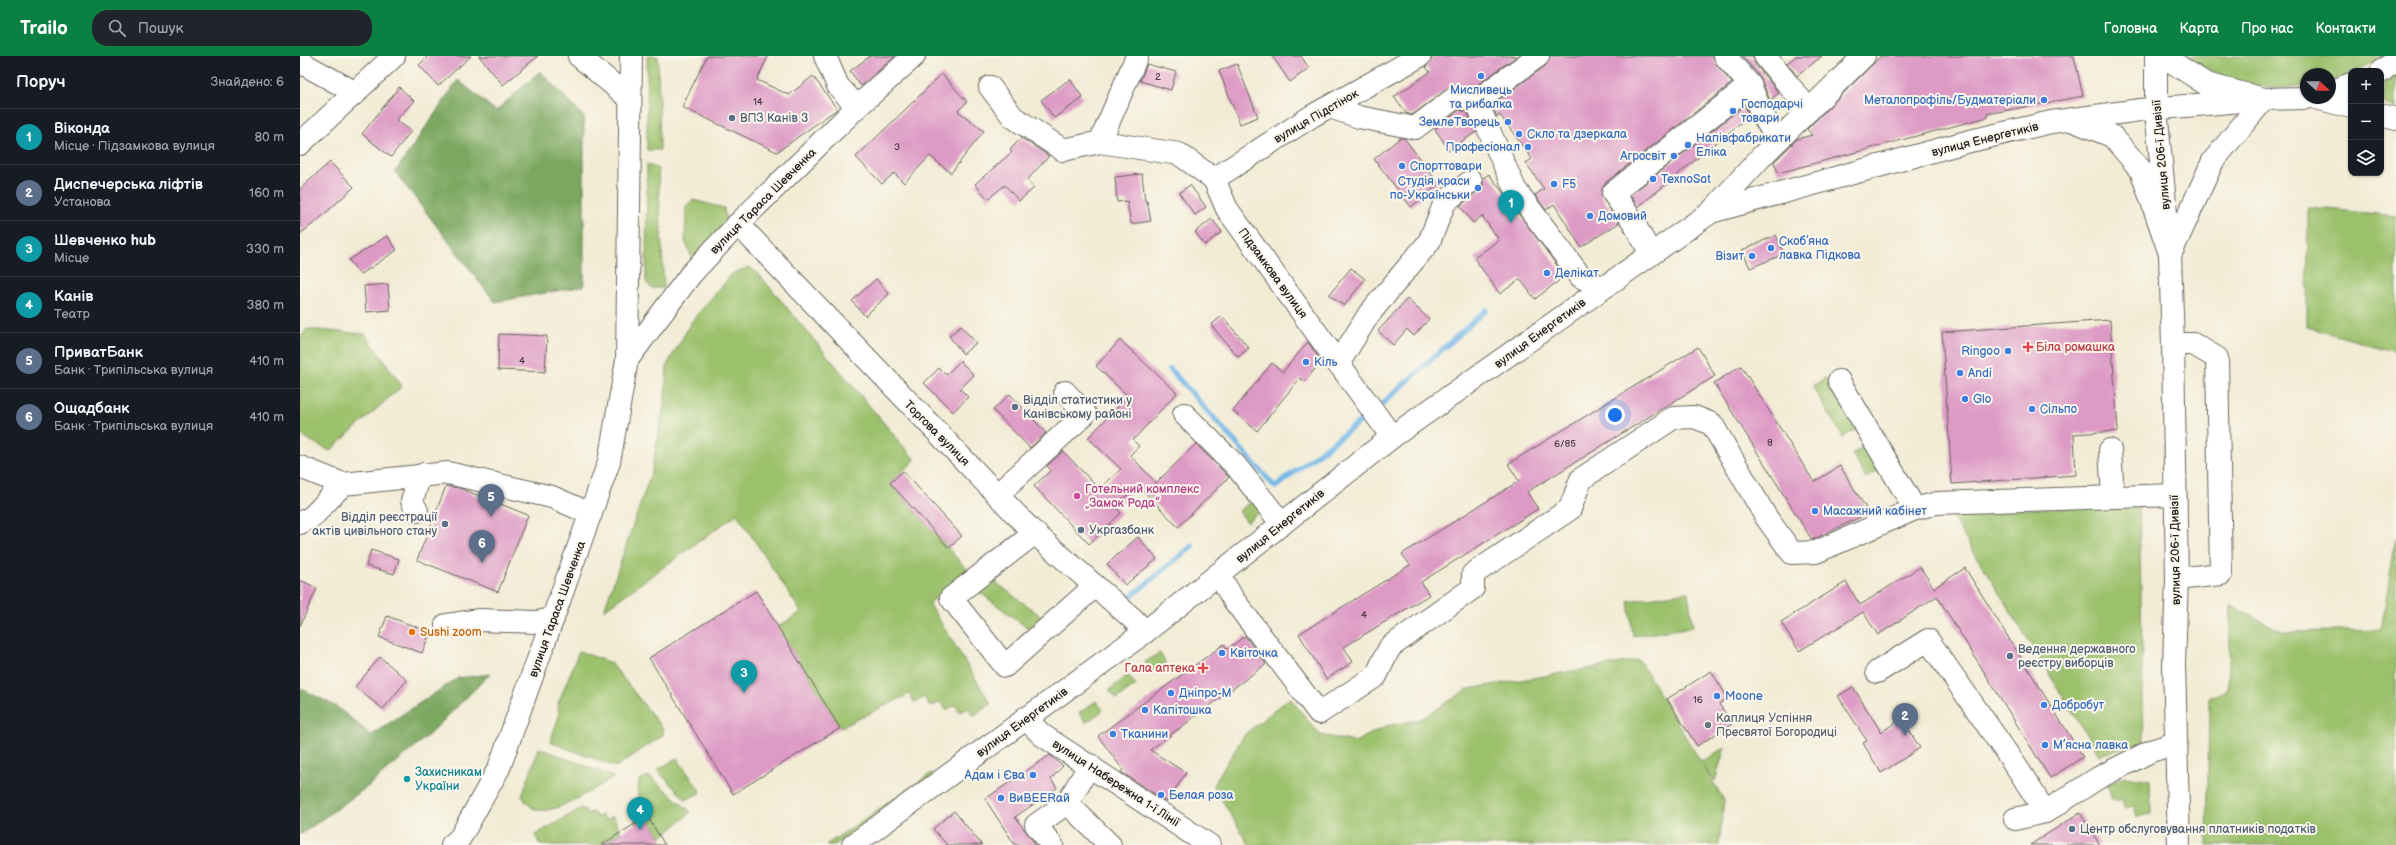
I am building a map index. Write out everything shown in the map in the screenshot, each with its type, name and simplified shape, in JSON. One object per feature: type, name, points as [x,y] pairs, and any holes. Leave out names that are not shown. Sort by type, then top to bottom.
[{"type":"street","points":[[300,144],[394,56]]},
{"type":"street","points":[[579,56],[629,98]]},
{"type":"street","name":"вулиця Тараса Шевченка","points":[[452,845],[460,838],[499,768],[609,462],[627,360],[629,98],[631,56]]},
{"type":"street","points":[[824,56],[838,86],[856,107]]},
{"type":"street","name":"вулиця Тараса Шевченка","points":[[627,360],[691,274],[738,224],[856,107],[914,56]]},
{"type":"street","points":[[1100,142],[1137,56]]},
{"type":"street","name":"вулиця Підстінок","points":[[1214,179],[1312,116],[1420,56]]},
{"type":"street","points":[[1330,107],[1360,117],[1415,128],[1456,97],[1476,101],[1538,56]]},
{"type":"street","points":[[1725,56],[1750,85],[1762,114],[1778,140]]},
{"type":"street","points":[[1765,56],[1809,110]]},
{"type":"street","name":"вулиця Енергетиків","points":[[853,845],[878,829],[1025,718],[1145,632],[1392,437],[1711,212],[1778,140],[1864,56]]},
{"type":"street","name":"вулиця 206-ї Дивізії","points":[[2156,56],[2156,110],[2170,254],[2173,344],[2175,495],[2178,579],[2174,664],[2179,845]]},
{"type":"street","points":[[2163,56],[2206,84],[2264,99],[2300,98]]},
{"type":"street","points":[[2384,70],[2396,60]]},
{"type":"street","points":[[300,62],[356,93]]},
{"type":"street","points":[[1651,254],[1632,220],[1613,193],[1750,85]]},
{"type":"street","points":[[2336,90],[2348,85]]},
{"type":"street","points":[[990,87],[1013,117],[1063,150],[1100,142],[1179,154],[1214,179]]},
{"type":"street","name":"вулиця Енергетиків","points":[[1711,212],[1966,142],[2052,122],[2264,99]]},
{"type":"street","name":"вулиця 206-ї Дивізії","points":[[2170,254],[2213,161],[2264,99]]},
{"type":"street","points":[[1476,101],[1515,189],[1581,277],[1602,288]]},
{"type":"street","points":[[2336,103],[2348,106]]},
{"type":"street","points":[[2384,116],[2396,119]]},
{"type":"street","points":[[2073,120],[2112,136],[2141,170],[2170,254]]},
{"type":"street","name":"Підзамкова вулиця","points":[[1214,179],[1227,209],[1392,437]]},
{"type":"street","points":[[1338,364],[1369,314],[1429,242],[1444,202],[1471,181]]},
{"type":"street","name":"Торгова вулиця","points":[[738,224],[889,384],[1035,533],[1133,619],[1145,632]]},
{"type":"street","points":[[2173,344],[2192,344],[2217,358],[2221,574],[2178,579]]},
{"type":"street","points":[[1839,382],[1916,509]]},
{"type":"street","points":[[998,494],[1085,414],[1065,392]]},
{"type":"street","points":[[1184,414],[1236,466],[1282,524]]},
{"type":"street","points":[[1219,574],[1233,599],[1319,713],[1376,676],[1390,647],[1473,588],[1473,574],[1570,509],[1580,479],[1672,418],[1694,417],[1712,424],[1766,517],[1792,553],[1816,552],[1916,509],[1937,503],[2175,495]]},
{"type":"street","points":[[2110,450],[2113,497]]},
{"type":"street","points":[[300,467],[343,484],[424,474],[448,473],[552,497],[591,514]]},
{"type":"street","points":[[417,511],[412,501],[418,481],[424,474]]},
{"type":"street","points":[[300,523],[312,517],[343,484]]},
{"type":"street","points":[[1035,533],[951,598],[1005,666],[1094,586]]},
{"type":"street","points":[[446,626],[478,620],[536,622],[553,619]]},
{"type":"street","points":[[1877,672],[1928,640],[2020,772],[2045,812]]},
{"type":"street","name":"вулиця Набережна 1-ї Лінії","points":[[1025,718],[1042,735],[1090,765],[1209,845]]},
{"type":"street","points":[[2015,819],[2045,812],[2098,778],[2151,751],[2176,743]]},
{"type":"street","points":[[1052,845],[1036,824],[1067,803],[1090,765]]},
{"type":"street","points":[[1067,803],[1110,845]]},
{"type":"green space","points":[[647,56],[658,56],[660,150],[647,150]]},
{"type":"green space","points":[[2186,56],[2384,56],[2362,68],[2348,68],[2348,75],[2336,79],[2336,68],[2300,68],[2300,87],[2290,88],[2274,88],[2243,83],[2213,72]]},
{"type":"green space","points":[[540,71],[584,117],[584,286],[495,302],[395,172],[458,80],[496,111]]},
{"type":"green space","points":[[2396,75],[2396,108],[2384,103],[2384,83]]},
{"type":"green space","points":[[647,164],[658,169],[664,288],[651,288],[646,282]]},
{"type":"green space","points":[[693,200],[724,208],[727,228],[692,258],[685,241],[686,207]]},
{"type":"green space","points":[[2308,207],[2396,216],[2396,352],[2307,327]]},
{"type":"green space","points":[[750,267],[762,278],[915,460],[890,483],[971,574],[929,603],[991,704],[973,716],[968,708],[960,712],[955,705],[946,710],[941,702],[930,707],[924,697],[915,703],[909,694],[840,728],[778,627],[801,612],[737,514],[604,610],[652,470],[665,398],[667,365],[692,321],[733,273]]},
{"type":"green space","points":[[307,329],[365,334],[402,386],[330,451],[300,435],[300,339]]},
{"type":"green space","points":[[1826,378],[1857,429],[1843,437],[1812,386]]},
{"type":"green space","points":[[1867,445],[1881,469],[1866,478],[1852,454]]},
{"type":"green space","points":[[1252,501],[1260,511],[1247,522],[1239,511]]},
{"type":"green space","points":[[2139,505],[2144,743],[2099,755],[1949,512]]},
{"type":"green space","points":[[2396,538],[2396,845],[2207,845],[2209,698],[2228,690],[2231,606],[2284,632],[2381,630]]},
{"type":"green space","points":[[986,575],[1042,617],[1029,629],[971,586]]},
{"type":"green space","points":[[1688,592],[1693,627],[1633,636],[1628,601]]},
{"type":"green space","points":[[579,651],[611,663],[664,730],[662,736],[616,767],[550,742],[559,716],[558,704]]},
{"type":"green space","points":[[1160,653],[1166,663],[1151,673],[1145,662]]},
{"type":"green space","points":[[1639,660],[1701,762],[1725,747],[1715,781],[1703,765],[1724,800],[1719,845],[1249,845],[1213,785],[1245,734],[1290,698],[1320,735],[1355,742],[1386,726],[1421,719],[1468,689]]},
{"type":"green space","points":[[490,674],[431,733],[367,787],[300,835],[300,688],[337,707],[371,735],[458,678]]},
{"type":"green space","points":[[1128,675],[1136,685],[1117,699],[1109,690]]},
{"type":"green space","points":[[1096,701],[1103,710],[1086,723],[1079,713]]},
{"type":"green space","points":[[539,748],[614,777],[566,804],[546,810],[535,809],[528,804],[522,796]]},
{"type":"green space","points":[[677,758],[701,792],[686,800],[657,770]]},
{"type":"green space","points":[[930,774],[939,775],[835,845],[826,845]]},
{"type":"green space","points":[[649,776],[691,812],[661,838],[647,816],[635,824],[639,780]]},
{"type":"green space","points":[[2125,776],[2150,780],[2151,814],[2137,817],[2134,806],[2124,808],[2122,799],[2112,801],[2108,785]]},
{"type":"green space","points":[[582,808],[587,814],[593,812],[597,817],[602,815],[605,820],[613,816],[621,832],[601,845],[540,845],[535,835]]},
{"type":"building","points":[[428,56],[471,56],[438,86],[419,65]]},
{"type":"building","points":[[479,56],[538,56],[503,85]]},
{"type":"building","points":[[707,56],[768,56],[757,80],[789,95],[813,76],[837,109],[777,152],[682,107]]},
{"type":"building","points":[[870,56],[895,56],[861,86],[850,71]]},
{"type":"building","points":[[1272,56],[1301,56],[1309,68],[1290,82]]},
{"type":"building","points":[[1434,56],[1517,56],[1473,88],[1453,85],[1412,115],[1406,113],[1394,97],[1430,72],[1426,67]]},
{"type":"building","points":[[1550,56],[1713,56],[1716,64],[1732,83],[1605,183],[1601,195],[1619,223],[1581,247],[1554,204],[1546,210],[1535,195],[1544,189],[1526,163],[1532,159],[1500,115],[1497,117],[1492,105],[1545,66]]},
{"type":"building","points":[[1742,56],[1753,56],[1755,64],[1779,93],[1770,100],[1760,77]]},
{"type":"building","points":[[1796,56],[1822,56],[1797,76],[1787,63]]},
{"type":"building","points":[[1881,56],[2074,56],[2083,96],[1987,114],[1988,117],[1778,173],[1774,162],[1797,139],[1812,135],[1807,129]]},
{"type":"building","points":[[1147,64],[1176,72],[1171,90],[1140,81]]},
{"type":"building","points":[[1237,64],[1258,117],[1240,124],[1219,71]]},
{"type":"building","points":[[942,74],[967,102],[958,111],[984,131],[951,173],[930,156],[904,183],[894,173],[882,184],[856,157]]},
{"type":"building","points":[[1070,79],[1083,98],[1054,118],[1041,100]]},
{"type":"building","points":[[399,87],[414,101],[396,120],[411,131],[391,157],[362,134]]},
{"type":"building","points":[[1745,105],[1749,116],[1638,207],[1630,195]]},
{"type":"building","points":[[1459,110],[1467,112],[1476,132],[1449,150],[1435,129]]},
{"type":"building","points":[[1021,138],[1049,156],[1027,180],[1034,188],[1019,201],[1005,185],[988,199],[975,184],[1012,152],[1010,150]]},
{"type":"building","name":"Спорттовари","points":[[1400,138],[1404,138],[1439,184],[1411,207],[1374,159]]},
{"type":"building","points":[[330,162],[354,187],[318,220],[300,234],[300,189]]},
{"type":"building","points":[[1142,174],[1145,201],[1147,201],[1151,221],[1131,224],[1127,201],[1117,202],[1115,177]]},
{"type":"building","points":[[1489,174],[1565,276],[1535,299],[1520,279],[1500,294],[1474,258],[1499,240],[1482,216],[1473,223],[1460,206],[1479,190],[1483,185],[1483,178]]},
{"type":"building","points":[[1190,185],[1206,207],[1195,215],[1179,193]]},
{"type":"building","points":[[1212,219],[1222,232],[1205,245],[1195,232]]},
{"type":"building","points":[[1776,235],[1784,254],[1750,268],[1742,250]]},
{"type":"building","points":[[387,236],[397,250],[360,275],[349,260]]},
{"type":"building","points":[[1351,268],[1365,279],[1344,306],[1329,295]]},
{"type":"building","points":[[876,279],[889,294],[865,316],[852,301]]},
{"type":"building","points":[[388,284],[390,310],[366,312],[364,286]]},
{"type":"building","points":[[1407,299],[1429,319],[1414,336],[1407,329],[1393,345],[1378,331]]},
{"type":"building","points":[[1222,316],[1249,348],[1238,357],[1211,325]]},
{"type":"building","name":"Сільпо","points":[[2110,320],[2118,431],[2074,434],[2076,475],[1952,484],[1942,332]]},
{"type":"building","points":[[961,326],[976,343],[963,354],[949,336]]},
{"type":"building","points":[[499,334],[547,336],[545,372],[498,370]]},
{"type":"building","points":[[1120,340],[1177,393],[1133,440],[1139,446],[1130,455],[1156,483],[1196,444],[1229,477],[1178,527],[1138,485],[1115,506],[1121,513],[1089,544],[1034,486],[1051,470],[1047,466],[1063,451],[1099,489],[1121,469],[1088,438],[1128,396],[1096,366]]},
{"type":"building","points":[[1308,342],[1321,361],[1305,382],[1300,378],[1257,431],[1233,411],[1272,363],[1283,372]]},
{"type":"building","points":[[1698,347],[1715,376],[1527,492],[1538,509],[1421,582],[1429,595],[1344,647],[1353,662],[1326,679],[1299,634],[1410,565],[1402,554],[1519,481],[1508,464]]},
{"type":"building","points":[[960,361],[974,375],[960,389],[968,397],[953,412],[924,383],[939,368],[946,375]]},
{"type":"building","points":[[1741,366],[1814,482],[1840,466],[1869,513],[1812,540],[1714,383]]},
{"type":"building","points":[[1010,394],[1046,433],[1030,448],[993,410]]},
{"type":"building","points":[[903,471],[962,536],[949,548],[890,483]]},
{"type":"building","points":[[446,486],[459,488],[528,515],[498,592],[417,560]]},
{"type":"building","points":[[1138,537],[1157,559],[1125,585],[1107,564]]},
{"type":"building","points":[[371,550],[399,559],[394,574],[366,566]]},
{"type":"building","points":[[1920,567],[1934,588],[1965,568],[2083,757],[2050,778],[1937,596],[1878,635],[1863,612],[1799,651],[1781,622],[1846,582],[1860,605]]},
{"type":"building","points":[[300,580],[317,588],[300,626]]},
{"type":"building","points":[[756,591],[840,728],[733,794],[649,658]]},
{"type":"building","points":[[387,616],[430,632],[422,653],[379,637]]},
{"type":"building","points":[[1245,636],[1266,664],[1150,750],[1186,773],[1167,802],[1121,772],[1123,770],[1098,736],[1224,644],[1227,649]]},
{"type":"building","points":[[380,657],[407,680],[383,709],[355,687]]},
{"type":"building","points":[[1711,671],[1728,698],[1719,704],[1732,724],[1697,746],[1667,699]]},
{"type":"building","points":[[1853,687],[1881,732],[1902,719],[1920,748],[1881,773],[1863,743],[1867,741],[1838,696]]},
{"type":"building","points":[[1050,755],[1063,766],[1051,779],[1057,788],[1015,817],[1036,845],[1015,845],[985,799]]},
{"type":"building","points":[[954,811],[982,845],[947,845],[933,829]]},
{"type":"building","name":"Центр обслуговування платників податків","points":[[2080,813],[2100,845],[2030,845]]},
{"type":"building","points":[[647,816],[665,845],[601,845],[630,827]]},
{"type":"waterway","points":[[1381,405],[1486,310]]},
{"type":"waterway","points":[[1170,369],[1275,487],[1362,420]]},
{"type":"waterway","points":[[1129,598],[1192,546]]},
{"type":"place","name":"Мисливець та рибалка","points":[[1481,76]]},
{"type":"place","name":"Металопрофіль/Будматеріали","points":[[2044,100]]},
{"type":"place","name":"Господарчі товари","points":[[1733,111]]},
{"type":"place","name":"ВПЗ Канів 3","points":[[732,118]]},
{"type":"place","name":"ЗемлеТворець","points":[[1508,122]]},
{"type":"place","name":"Скло та дзеркала","points":[[1519,134]]},
{"type":"place","name":"Напівфабрикати Еліка","points":[[1688,145]]},
{"type":"place","name":"Професіонал","points":[[1528,147]]},
{"type":"place","name":"Агросвіт","points":[[1674,156]]},
{"type":"place","name":"Спорттовари","points":[[1402,166]]},
{"type":"place","name":"TexnoSat","points":[[1653,179]]},
{"type":"place","name":"F5","points":[[1554,184]]},
{"type":"place","name":"Студія краси по-Українськи","points":[[1478,188]]},
{"type":"place","name":"Домовий","points":[[1590,216]]},
{"type":"place","name":"Віконда","points":[[1511,223]]},
{"type":"place","name":"Скоб’яна лавка Підкова","points":[[1771,248]]},
{"type":"place","name":"Візит","points":[[1752,256]]},
{"type":"place","name":"Делікат","points":[[1547,273]]},
{"type":"place","name":"Біла ромашка","points":[[2028,347]]},
{"type":"place","name":"Ringoo","points":[[2008,351]]},
{"type":"place","name":"Кіль","points":[[1306,362]]},
{"type":"place","name":"Andi","points":[[1960,373]]},
{"type":"place","name":"Glo","points":[[1965,399]]},
{"type":"place","name":"Відділ статистики у Канівському районі","points":[[1015,407]]},
{"type":"place","name":"Сільпо","points":[[2032,409]]},
{"type":"place","name":"Готельний комплекс „Замок Рода”","points":[[1077,496]]},
{"type":"place","name":"Масажний кабінет","points":[[1815,511]]},
{"type":"place","name":"ПриватБанк","points":[[491,517]]},
{"type":"place","name":"Відділ реєстрації актів цивільного стану","points":[[445,524]]},
{"type":"place","name":"Укргазбанк","points":[[1081,530]]},
{"type":"place","name":"Ощадбанк","points":[[482,563]]},
{"type":"place","name":"Sushi zoom","points":[[412,632]]},
{"type":"place","name":"Квіточка","points":[[1222,653]]},
{"type":"place","name":"Ведення державного реєстру виборців","points":[[2010,656]]},
{"type":"place","name":"Гала аптека","points":[[1203,668]]},
{"type":"place","name":"Шевченко hub","points":[[744,693]]},
{"type":"place","name":"Дніпро-М","points":[[1171,693]]},
{"type":"place","name":"Moone","points":[[1717,696]]},
{"type":"place","name":"Добробут","points":[[2044,705]]},
{"type":"place","name":"Капітошка","points":[[1145,710]]},
{"type":"place","name":"Каплиця Успіння Пресвятої Богородиці","points":[[1708,725]]},
{"type":"place","name":"Тканини","points":[[1113,734]]},
{"type":"place","name":"Диспечерська ліфтів","points":[[1905,736]]},
{"type":"place","name":"М’ясна лавка","points":[[2045,745]]},
{"type":"place","name":"Адам і Єва","points":[[1033,775]]},
{"type":"place","name":"Захисникам України","points":[[407,779]]},
{"type":"place","name":"Белая роза","points":[[1161,795]]},
{"type":"place","name":"ВиBEERай","points":[[1001,798]]},
{"type":"place","name":"Центр обслуговування платників податків","points":[[2072,829]]},
{"type":"place","name":"Канів","points":[[640,830]]}]
